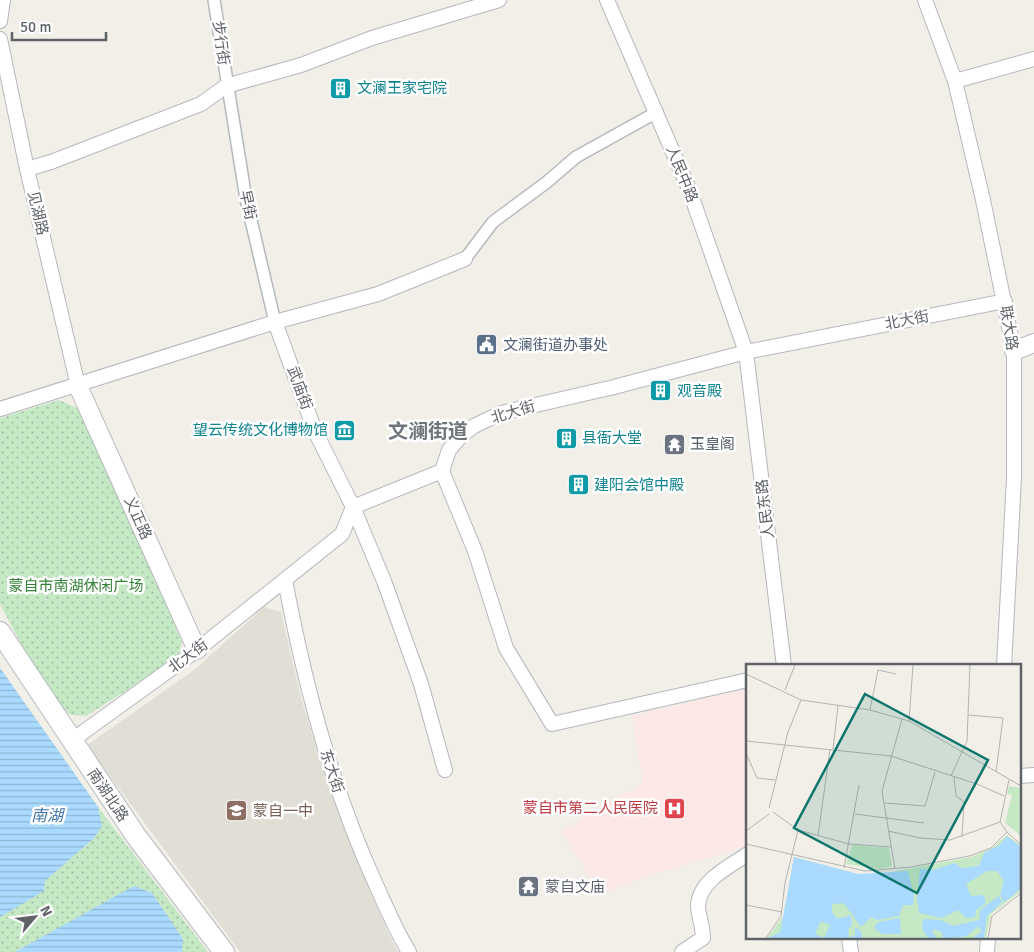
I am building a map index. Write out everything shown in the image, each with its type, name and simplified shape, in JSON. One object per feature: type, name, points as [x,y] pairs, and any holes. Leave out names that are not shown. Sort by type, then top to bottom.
[{"type":"main road","name":"南湖北路","points":[[0,632],[136,836],[224,952]]},
{"type":"street","points":[[0,21],[2,0]]},
{"type":"street","name":"步行街","points":[[214,0],[220,32],[226,86]]},
{"type":"street","points":[[27,169],[52,162],[201,104],[226,86],[301,65],[372,38],[499,0]]},
{"type":"street","name":"人民中路","points":[[607,0],[657,112],[688,189],[746,352]]},
{"type":"street","name":"联大路","points":[[925,0],[955,81],[1005,302],[1014,351],[1014,478],[1004,664]]},
{"type":"street","name":"见湖路","points":[[0,39],[27,169],[78,386]]},
{"type":"street","points":[[955,81],[1034,58]]},
{"type":"street","name":"早街","points":[[226,86],[246,199],[275,322]]},
{"type":"street","points":[[0,409],[78,386],[275,322],[378,294],[465,259],[493,222],[547,182],[576,157],[657,112]]},
{"type":"street","name":"北大街","points":[[442,471],[449,450],[461,436],[474,426],[501,413],[614,387],[746,352],[1005,302]]},
{"type":"street","name":"武庙街","points":[[275,322],[316,431],[353,507],[384,581],[421,684],[444,770]]},
{"type":"street","points":[[1014,351],[1034,343]]},
{"type":"street","name":"人民东路","points":[[746,352],[784,664]]},
{"type":"street","name":"义正路","points":[[78,386],[197,650]]},
{"type":"street","points":[[353,507],[442,471],[475,551],[506,648],[552,724],[746,680]]},
{"type":"street","name":"北大街","points":[[71,741],[197,650],[342,534],[353,507]]},
{"type":"street","name":"东大街","points":[[285,580],[316,723],[338,794],[368,866],[409,952]]},
{"type":"street","points":[[682,952],[703,938],[698,905],[700,896],[714,876],[746,855]]},
{"type":"shaded area","name":"蒙自一中","points":[[264,607],[281,612],[301,698],[325,776],[351,845],[388,933],[398,952],[240,952],[87,745],[193,671]]},
{"type":"shaded area","name":"蒙自市第二人民医院","points":[[746,688],[746,847],[657,873],[600,894],[561,831],[643,783],[632,716]]},
{"type":"green space","name":"蒙自市南湖休闲广场","points":[[59,400],[81,410],[182,642],[178,658],[86,716],[72,715],[60,708],[26,653],[0,604],[0,418]]},
{"type":"green space","points":[[0,668],[98,807],[208,952],[0,952]]},
{"type":"water","name":"南湖","points":[[0,668],[98,807],[102,826],[94,838],[45,881],[44,891],[0,917]]},
{"type":"water","points":[[134,886],[152,893],[183,939],[182,952],[15,952]]},
{"type":"place","name":"文澜王家宅院","points":[[341,88]]},
{"type":"place","name":"文澜街道办事处","points":[[487,345]]},
{"type":"place","name":"观音殿","points":[[661,391]]},
{"type":"place","name":"望云传统文化博物馆","points":[[344,430]]},
{"type":"place","name":"县衙大堂","points":[[566,438]]},
{"type":"place","name":"玉皇阁","points":[[674,444]]},
{"type":"place","name":"建阳会馆中殿","points":[[578,485]]},
{"type":"place","name":"蒙自市第二人民医院","points":[[674,808]]},
{"type":"place","name":"蒙自一中","points":[[237,811]]},
{"type":"place","name":"蒙自文庙","points":[[529,887]]},
{"type":"district","name":"文澜街道","points":[[428,431]]}]
